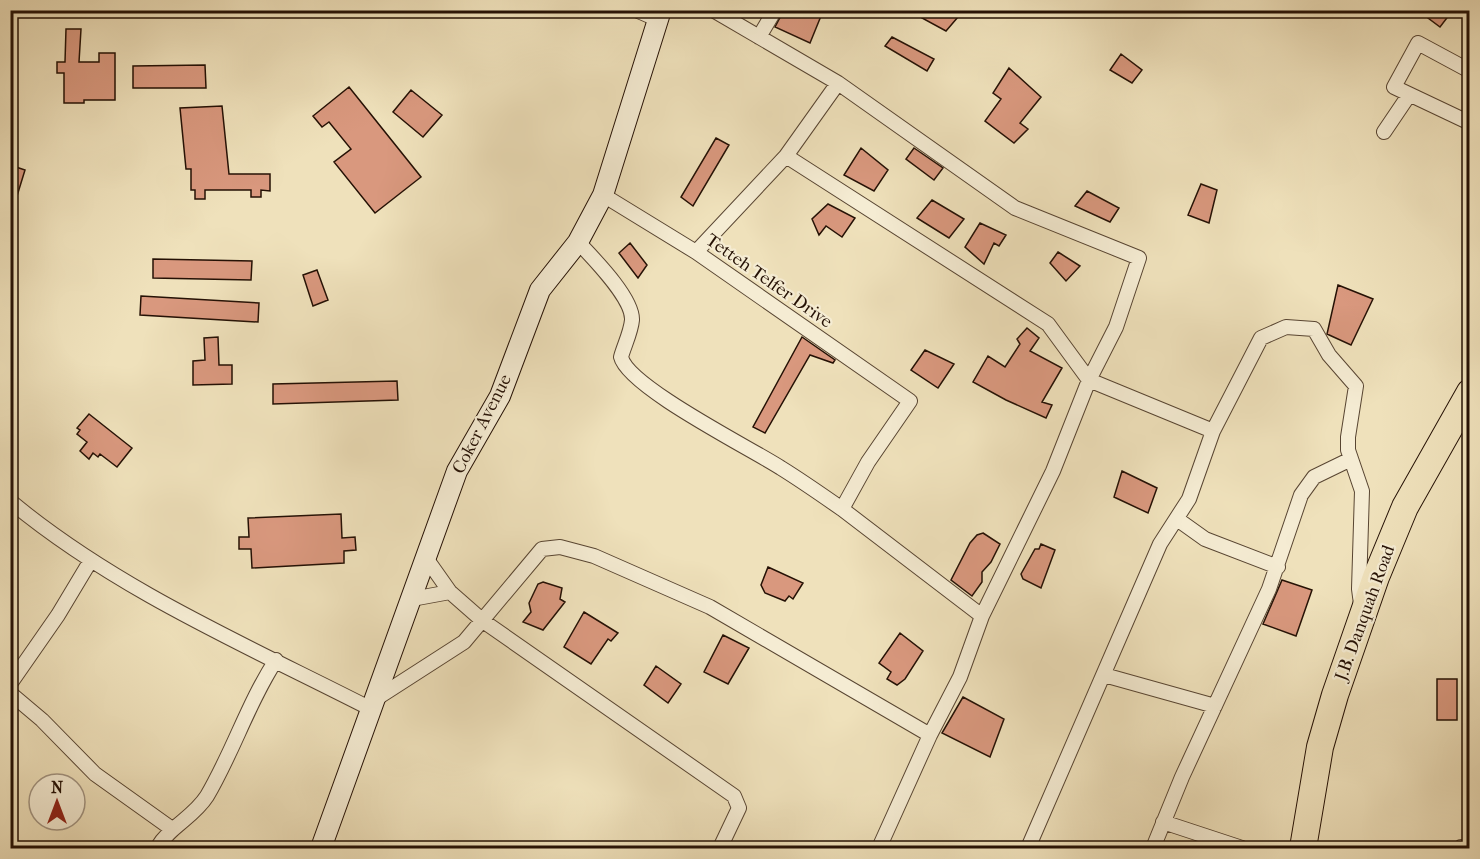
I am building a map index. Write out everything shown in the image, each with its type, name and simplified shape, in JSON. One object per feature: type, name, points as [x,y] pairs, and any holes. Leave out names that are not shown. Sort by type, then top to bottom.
[{"type":"highway","name":"J.B. Danquah Road","points":[[1303,849],[1320,747],[1364,612],[1405,507],[1470,392]]},
{"type":"street","points":[[636,10],[660,15]]},
{"type":"street","points":[[713,10],[838,83],[1015,208],[1139,258],[1116,327],[1089,380],[1053,471],[982,615],[960,677],[930,735],[879,849]]},
{"type":"street","points":[[759,37],[775,10]]},
{"type":"street","name":"Coker Avenue","points":[[321,849],[457,471],[500,396],[540,290],[578,242],[603,195],[660,15]]},
{"type":"street","points":[[1470,71],[1418,43],[1394,87],[1470,123]]},
{"type":"street","points":[[696,252],[786,156],[838,83]]},
{"type":"street","points":[[1384,132],[1409,95]]},
{"type":"street","points":[[786,156],[1048,324],[1089,380],[1213,430]]},
{"type":"street","name":"Tetteh Telfer Drive","points":[[603,195],[696,252],[910,401],[868,462],[842,509]]},
{"type":"street","points":[[578,242],[614,281],[631,314],[632,321],[621,357],[628,371],[690,414],[746,450],[779,467],[842,509],[982,615]]},
{"type":"street","points":[[1028,849],[1160,544],[1194,489],[1213,430],[1261,338],[1286,327],[1308,327],[1319,333],[1329,355],[1356,386],[1348,437],[1351,459],[1362,491],[1359,589],[1364,612]]},
{"type":"street","points":[[1152,849],[1278,567],[1306,485],[1314,477],[1351,459]]},
{"type":"street","points":[[10,501],[42,527],[91,560],[177,609],[276,660],[375,704],[452,652],[483,621],[542,549],[560,547],[594,556],[738,622],[930,735]]},
{"type":"street","points":[[1177,519],[1204,539],[1278,567]]},
{"type":"street","points":[[426,558],[450,592],[483,621],[734,796],[739,808],[720,849]]},
{"type":"street","points":[[10,684],[58,615],[91,560]]},
{"type":"street","points":[[412,599],[450,592]]},
{"type":"street","points":[[157,849],[172,829],[193,816],[207,795],[260,686],[276,660]]},
{"type":"street","points":[[1104,675],[1215,706]]},
{"type":"street","points":[[10,693],[42,720],[95,774],[172,829]]},
{"type":"street","points":[[1163,822],[1242,849]]},
{"type":"building","points":[[784,10],[814,10],[821,16],[810,43],[775,27]]},
{"type":"building","points":[[927,10],[964,10],[946,31],[922,18]]},
{"type":"building","points":[[1432,10],[1453,10],[1440,27],[1428,18]]},
{"type":"building","points":[[66,29],[81,29],[79,62],[99,62],[99,53],[115,53],[115,100],[84,100],[84,103],[64,103],[64,73],[57,73],[57,62],[65,62]]},
{"type":"building","points":[[892,37],[934,59],[927,71],[885,46]]},
{"type":"building","points":[[1121,54],[1142,70],[1132,83],[1110,70]]},
{"type":"building","points":[[205,65],[206,88],[133,88],[133,66]]},
{"type":"building","points":[[1009,68],[1041,97],[1020,123],[1028,129],[1014,143],[985,121],[1001,99],[993,93]]},
{"type":"building","points":[[349,87],[421,177],[375,213],[334,162],[351,149],[329,122],[322,127],[313,116]]},
{"type":"building","points":[[411,90],[442,115],[423,137],[393,112]]},
{"type":"building","points":[[222,106],[229,174],[270,174],[270,191],[261,190],[261,197],[251,197],[251,190],[205,190],[205,199],[195,199],[195,190],[191,190],[191,169],[186,169],[180,108]]},
{"type":"building","points":[[716,138],[729,145],[693,206],[681,197]]},
{"type":"building","points":[[861,148],[888,170],[874,191],[844,175]]},
{"type":"building","points":[[914,148],[943,168],[934,180],[906,159]]},
{"type":"building","points":[[10,165],[25,170],[13,209],[10,209]]},
{"type":"building","points":[[1201,184],[1217,190],[1209,223],[1188,215]]},
{"type":"building","points":[[1087,191],[1119,208],[1110,222],[1075,206]]},
{"type":"building","points":[[932,200],[964,219],[949,238],[917,218]]},
{"type":"building","points":[[828,204],[855,218],[842,237],[826,226],[819,235],[812,219]]},
{"type":"building","points":[[980,223],[1006,235],[999,246],[994,243],[984,264],[965,247]]},
{"type":"building","points":[[630,243],[647,265],[638,278],[619,253]]},
{"type":"building","points":[[1058,252],[1080,266],[1066,281],[1050,263]]},
{"type":"building","points":[[153,259],[252,261],[251,280],[153,278]]},
{"type":"building","points":[[317,270],[328,300],[313,306],[303,275]]},
{"type":"building","points":[[1338,285],[1373,299],[1351,345],[1327,334]]},
{"type":"building","points":[[141,296],[259,303],[258,322],[140,315]]},
{"type":"building","points":[[1027,328],[1039,338],[1030,351],[1062,368],[1042,402],[1052,405],[1046,418],[973,382],[988,356],[1005,367],[1020,344],[1017,339]]},
{"type":"building","points":[[218,337],[219,365],[232,365],[232,384],[193,385],[193,361],[205,360],[204,338]]},
{"type":"building","points":[[802,337],[835,360],[833,363],[810,355],[765,433],[753,427]]},
{"type":"building","points":[[925,350],[954,364],[938,388],[911,370]]},
{"type":"building","points":[[397,381],[398,400],[273,404],[273,384]]},
{"type":"building","points":[[89,414],[132,448],[117,467],[100,454],[98,457],[93,453],[89,459],[80,451],[87,442],[77,434],[80,430],[77,428]]},
{"type":"building","points":[[1122,471],[1157,488],[1148,513],[1114,497]]},
{"type":"building","points":[[341,514],[342,538],[355,537],[356,550],[344,551],[344,563],[252,568],[251,549],[239,549],[239,537],[249,537],[248,518]]},
{"type":"building","points":[[983,533],[1000,544],[991,562],[982,572],[982,582],[972,596],[951,580],[970,543],[977,535]]},
{"type":"building","points":[[1041,544],[1055,550],[1041,588],[1023,579],[1021,574],[1035,549],[1039,549]]},
{"type":"building","points":[[768,567],[803,583],[793,599],[789,596],[785,601],[765,593],[761,585]]},
{"type":"building","points":[[1282,580],[1312,590],[1296,636],[1263,624]]},
{"type":"building","points":[[543,582],[562,588],[560,599],[565,602],[543,630],[523,622],[531,612],[529,603],[538,584]]},
{"type":"building","points":[[584,612],[618,633],[611,641],[608,639],[591,664],[564,647]]},
{"type":"building","points":[[900,633],[923,651],[905,679],[897,685],[887,679],[891,672],[879,663]]},
{"type":"building","points":[[723,635],[749,648],[728,684],[704,672]]},
{"type":"building","points":[[656,666],[681,684],[668,703],[644,685]]},
{"type":"building","points":[[1437,679],[1457,679],[1457,720],[1437,720]]},
{"type":"building","points":[[963,697],[1004,719],[990,757],[942,733]]}]
